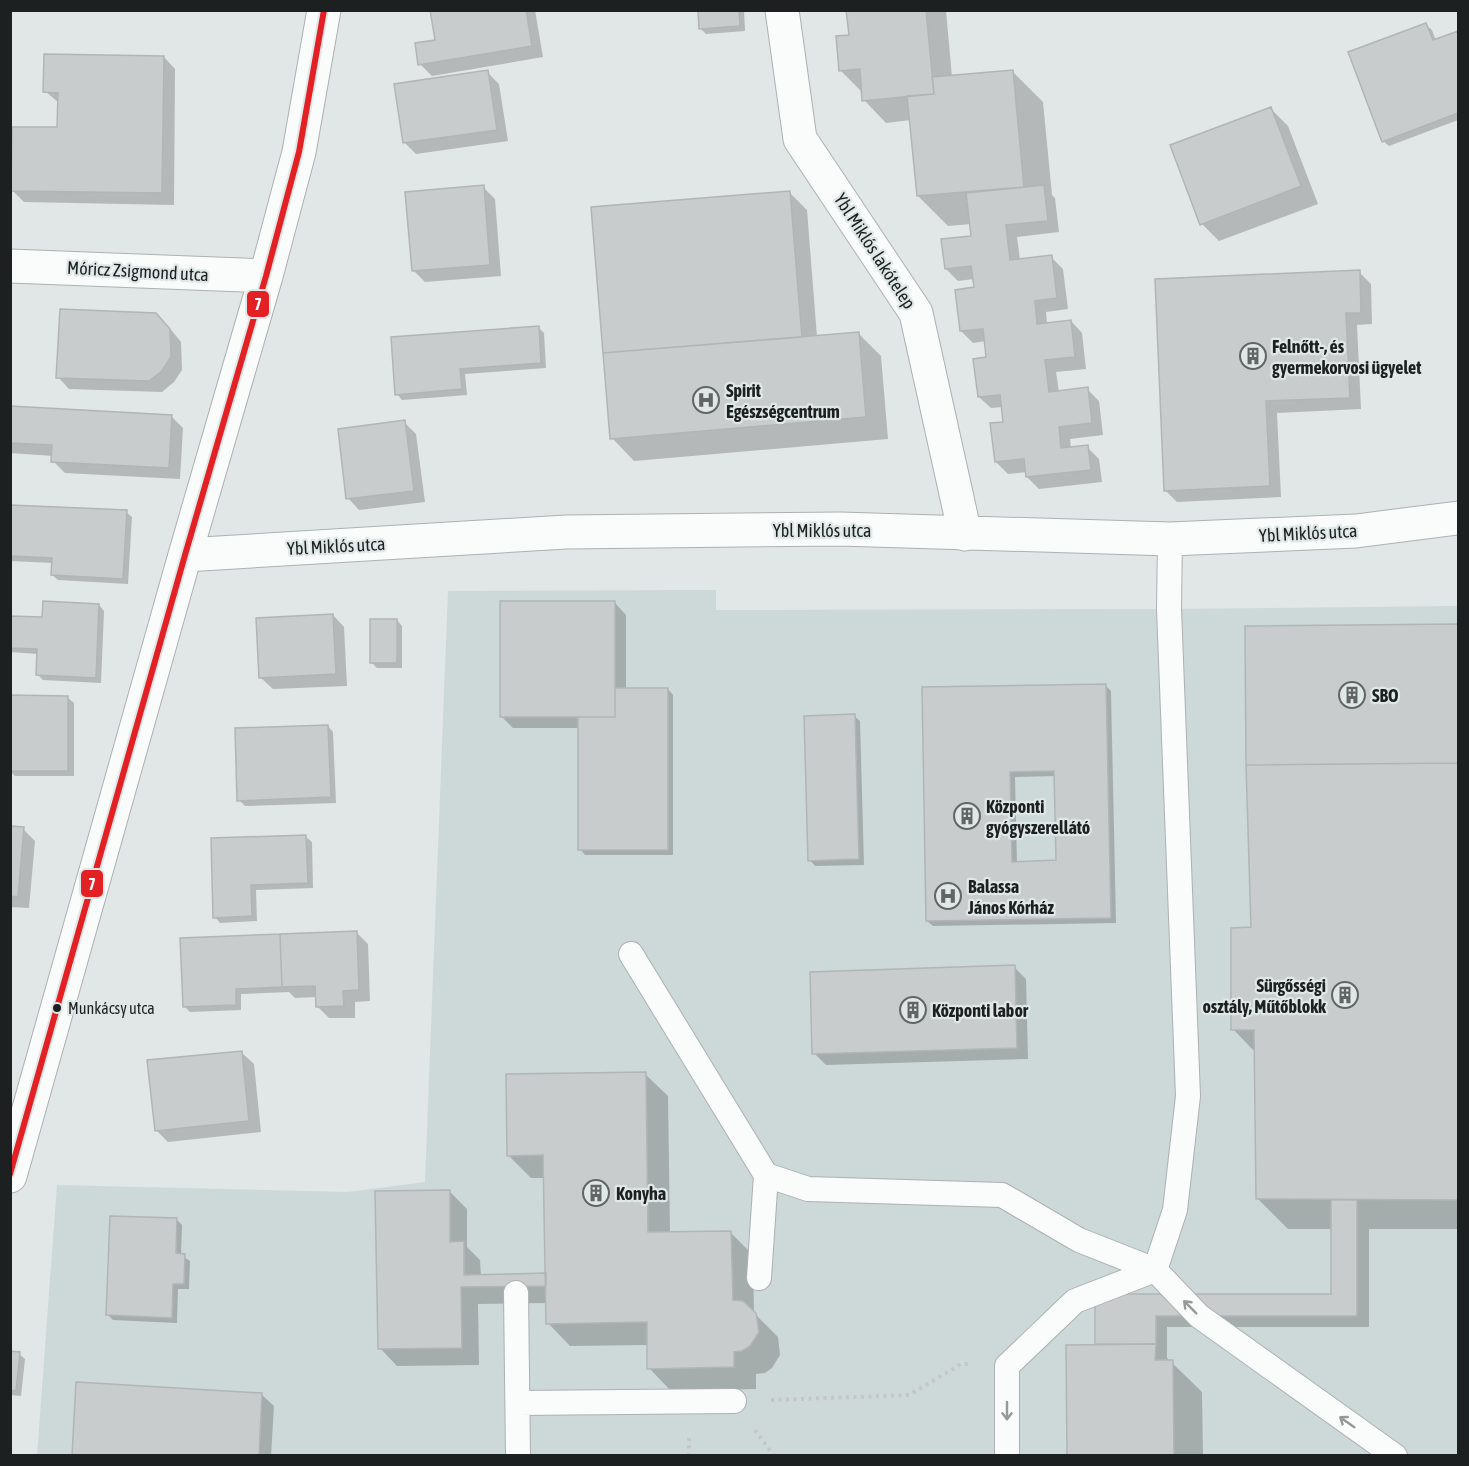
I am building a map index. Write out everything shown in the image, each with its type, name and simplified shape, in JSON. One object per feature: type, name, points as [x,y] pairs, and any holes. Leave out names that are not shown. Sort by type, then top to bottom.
[{"type":"street","points":[[10,1176],[266,276],[299,152],[324,10]]},
{"type":"street","name":"Ybl Miklós lakótelep","points":[[782,10],[800,139],[916,313],[965,534]]},
{"type":"street","name":"Móricz Zsigmond utca","points":[[10,266],[266,276]]},
{"type":"street","name":"Ybl Miklós utca","points":[[185,555],[566,532],[840,529],[1170,539],[1356,531],[1458,518]]},
{"type":"lane","points":[[1155,1270],[1175,1210],[1188,1096],[1169,609],[1170,539]]},
{"type":"lane","points":[[632,954],[766,1175],[759,1278]]},
{"type":"lane","points":[[766,1175],[808,1189],[1002,1195],[1079,1240],[1155,1270],[1199,1316],[1395,1455]]},
{"type":"lane","points":[[1007,1455],[1007,1366],[1075,1301],[1155,1270]]},
{"type":"lane","points":[[516,1293],[518,1455]]},
{"type":"lane","points":[[518,1403],[734,1401]]},
{"type":"path","points":[[734,1401],[909,1395],[961,1364]]},
{"type":"shaded area","name":"Balassa János Kórház","points":[[716,590],[716,610],[1458,606],[1458,1455],[37,1456],[57,1185],[348,1192],[425,1182],[448,591]]},
{"type":"building","points":[[430,10],[526,10],[532,46],[418,65],[415,43],[435,40]]},
{"type":"building","points":[[698,10],[739,10],[740,26],[699,29]]},
{"type":"building","points":[[846,10],[926,10],[934,94],[862,101],[860,69],[839,71],[836,36],[849,35]]},
{"type":"building","points":[[1426,23],[1433,40],[1458,31],[1458,113],[1382,142],[1348,52]]},
{"type":"building","points":[[44,54],[164,56],[162,193],[11,191],[12,127],[57,127],[58,93],[43,92]]},
{"type":"building","points":[[488,70],[497,130],[403,143],[394,84]]},
{"type":"building","points":[[1013,70],[1024,187],[917,196],[907,96],[934,94],[932,77]]},
{"type":"building","points":[[1271,107],[1301,186],[1200,225],[1170,145]]},
{"type":"building","points":[[484,185],[490,265],[412,271],[405,192]]},
{"type":"building","points":[[1044,185],[1048,221],[1006,225],[1010,260],[1052,255],[1057,298],[1035,301],[1037,324],[1071,320],[1075,357],[1045,360],[1049,392],[1088,387],[1092,423],[1059,427],[1061,448],[1088,445],[1091,470],[1026,477],[1024,459],[995,462],[990,423],[1003,422],[1000,395],[978,397],[973,359],[986,357],[983,329],[960,331],[955,290],[974,287],[971,266],[945,269],[941,239],[971,236],[966,193]]},
{"type":"building","points":[[790,191],[802,337],[603,353],[591,207]]},
{"type":"building","name":"Felnőtt-, és gyermekorvosi ügyelet","points":[[1360,270],[1361,313],[1346,313],[1350,398],[1266,401],[1270,486],[1164,491],[1155,279]]},
{"type":"building","points":[[60,309],[156,313],[170,329],[171,357],[162,371],[149,381],[56,378]]},
{"type":"building","points":[[539,326],[541,363],[460,369],[462,389],[395,395],[391,337]]},
{"type":"building","points":[[859,332],[866,417],[610,439],[603,353]]},
{"type":"building","points":[[10,406],[172,415],[169,468],[51,462],[52,445],[10,443]]},
{"type":"building","points":[[405,420],[414,491],[346,499],[338,429]]},
{"type":"building","points":[[10,505],[127,510],[123,579],[51,575],[52,558],[10,556]]},
{"type":"building","points":[[43,601],[99,604],[96,678],[36,675],[37,649],[10,648],[10,616],[42,617]]},
{"type":"building","points":[[500,601],[615,601],[615,717],[500,717]]},
{"type":"building","points":[[333,614],[336,674],[259,678],[256,618]]},
{"type":"building","points":[[370,619],[397,619],[397,663],[370,663]]},
{"type":"building","name":"SBO","points":[[1458,624],[1458,763],[1246,765],[1245,626]]},
{"type":"building","name":"Központi gyógyszerellátó","points":[[1106,684],[1111,918],[926,921],[922,687]],"holes":[[[1054,771],[1056,860],[1012,862],[1010,772]]]},
{"type":"building","points":[[615,688],[668,688],[668,850],[578,850],[578,717],[615,717]]},
{"type":"building","points":[[10,695],[68,696],[68,771],[10,771]]},
{"type":"building","points":[[855,714],[859,859],[808,861],[804,716]]},
{"type":"building","points":[[328,725],[331,797],[237,801],[235,728]]},
{"type":"building","name":"Sürgősségi osztály, Műtőblokk","points":[[1458,763],[1458,1200],[1256,1199],[1254,1030],[1231,1030],[1231,928],[1251,927],[1246,765]]},
{"type":"building","points":[[10,826],[24,827],[18,897],[10,896]]},
{"type":"building","points":[[306,835],[308,883],[251,885],[252,916],[213,918],[211,838]]},
{"type":"building","points":[[357,931],[359,990],[343,991],[344,1006],[316,1007],[315,986],[282,987],[280,934]]},
{"type":"building","points":[[280,934],[282,987],[236,989],[236,1005],[183,1007],[180,938]]},
{"type":"building","name":"Központi labor","points":[[1015,965],[1017,1048],[812,1054],[810,972]]},
{"type":"building","points":[[242,1051],[249,1121],[155,1131],[147,1060]]},
{"type":"building","name":"Konyha","points":[[646,1072],[648,1232],[731,1231],[733,1300],[743,1301],[756,1313],[759,1332],[750,1346],[742,1351],[734,1352],[734,1367],[647,1369],[647,1322],[546,1324],[543,1155],[507,1156],[506,1074]]},
{"type":"building","points":[[450,1190],[450,1242],[464,1241],[464,1275],[546,1273],[546,1286],[461,1287],[462,1348],[378,1349],[375,1191]]},
{"type":"building","points":[[1331,1200],[1357,1200],[1357,1316],[1156,1316],[1156,1344],[1095,1344],[1095,1294],[1331,1294]]},
{"type":"building","points":[[110,1216],[177,1218],[176,1253],[185,1254],[184,1284],[173,1284],[172,1318],[106,1315]]},
{"type":"building","points":[[1156,1344],[1155,1360],[1173,1360],[1174,1456],[1067,1456],[1066,1345]]},
{"type":"building","points":[[10,1351],[20,1352],[16,1391],[10,1390]]},
{"type":"building","points":[[76,1382],[262,1393],[259,1456],[72,1456]]},
{"type":"transit line","name":"7","points":[[10,1174],[266,276],[299,152],[324,10]]},
{"type":"place","name":"Felnőtt-, és gyermekorvosi ügyelet","points":[[1253,356]]},
{"type":"place","name":"Spirit Egészségcentrum","points":[[706,400]]},
{"type":"place","name":"SBO","points":[[1352,695]]},
{"type":"place","name":"Központi gyógyszerellátó","points":[[967,816]]},
{"type":"place","name":"Balassa János Kórház","points":[[948,896]]},
{"type":"place","name":"Sürgősségi osztály, Műtőblokk","points":[[1345,995]]},
{"type":"place","name":"Munkácsy utca","points":[[57,1008]]},
{"type":"place","name":"Központi labor","points":[[913,1010]]},
{"type":"place","name":"Konyha","points":[[596,1193]]}]
